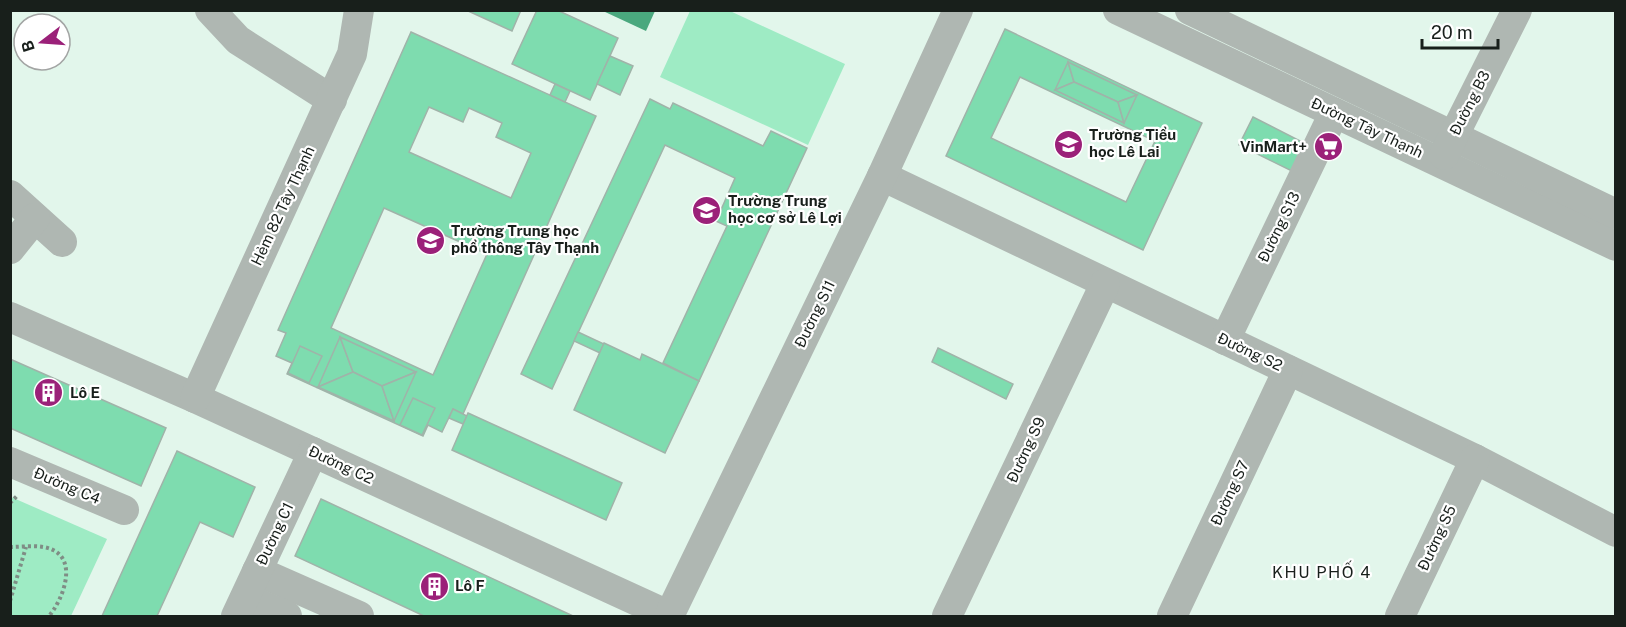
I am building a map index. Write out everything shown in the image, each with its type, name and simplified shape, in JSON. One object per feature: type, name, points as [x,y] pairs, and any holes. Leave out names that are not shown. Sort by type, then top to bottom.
[{"type":"street","points":[[210,10],[238,40],[332,100]]},
{"type":"street","name":"Hẻm 82 Tây Thạnh","points":[[195,398],[352,54],[359,10]]},
{"type":"street","name":"Đường S11","points":[[670,616],[882,176],[958,10]]},
{"type":"street","name":"Đường Tây Thạnh","points":[[1118,10],[1334,113],[1446,150],[1616,214]]},
{"type":"street","name":"Đường Tây Thạnh","points":[[1190,10],[1616,246]]},
{"type":"street","name":"Đường B3","points":[[1446,150],[1517,10]]},
{"type":"street","name":"Đường S13","points":[[1225,340],[1334,113]]},
{"type":"street","name":"Đường S2","points":[[882,176],[1475,459],[1616,532]]},
{"type":"street","points":[[10,195],[62,242]]},
{"type":"street","points":[[10,249],[36,218]]},
{"type":"street","name":"Đường S9","points":[[947,616],[1105,284]]},
{"type":"street","name":"Đường C2","points":[[10,317],[195,398],[670,616]]},
{"type":"street","name":"Đường S7","points":[[1172,616],[1288,370]]},
{"type":"street","name":"Đường C1","points":[[241,607],[313,452]]},
{"type":"street","name":"Đường S5","points":[[1400,616],[1475,459]]},
{"type":"street","name":"Đường C4","points":[[10,462],[124,510]]},
{"type":"street","points":[[258,571],[359,616]]},
{"type":"street","points":[[241,607],[287,616]]},
{"type":"path","points":[[10,547],[52,549],[62,556],[66,582],[49,616]]},
{"type":"path","points":[[10,601],[26,547]]},
{"type":"shaded area","points":[[603,11],[655,11],[646,31]]},
{"type":"shaded area","points":[[690,11],[730,11],[845,64],[808,145],[660,77]]},
{"type":"shaded area","points":[[11,497],[107,539],[71,616],[11,616]]},
{"type":"building","points":[[466,10],[521,10],[512,31]]},
{"type":"building","points":[[537,10],[557,10],[618,38],[590,100],[512,64]]},
{"type":"building","points":[[1005,29],[1202,123],[1143,250],[946,156]],"holes":[[[1020,77],[1155,141],[1126,202],[991,138]]]},
{"type":"building","points":[[411,32],[596,116],[463,414],[453,409],[442,432],[428,425],[423,436],[287,374],[292,363],[276,356],[286,333],[278,330]],"holes":[[[429,107],[463,122],[469,108],[502,123],[496,137],[531,153],[511,198],[409,152]],[[384,208],[487,254],[433,375],[331,328]]]},
{"type":"building","points":[[610,56],[633,66],[620,95],[597,84]]},
{"type":"building","points":[[1068,62],[1074,82],[1055,90]]},
{"type":"building","points":[[1068,62],[1137,95],[1118,102],[1074,82]]},
{"type":"building","points":[[1074,82],[1118,102],[1124,123],[1055,90]]},
{"type":"building","points":[[555,84],[570,91],[565,102],[550,95]]},
{"type":"building","points":[[1137,95],[1124,123],[1118,102]]},
{"type":"building","points":[[650,99],[670,109],[673,103],[763,146],[771,131],[807,148],[699,381],[663,363],[727,226],[716,221],[735,178],[665,145],[552,389],[521,374]]},
{"type":"building","points":[[1253,117],[1312,147],[1298,174],[1239,145]]},
{"type":"building","points":[[578,332],[604,344],[600,353],[574,341]]},
{"type":"building","points":[[340,337],[353,372],[318,387]]},
{"type":"building","points":[[340,337],[416,372],[382,386],[353,372]]},
{"type":"building","points":[[604,343],[640,360],[642,354],[699,381],[665,453],[574,410]]},
{"type":"building","points":[[300,346],[322,356],[309,383],[288,373]]},
{"type":"building","points":[[938,348],[1013,384],[1006,399],[932,362]]},
{"type":"building","name":"Lô E","points":[[10,359],[166,428],[141,486],[10,428]]},
{"type":"building","points":[[353,372],[382,386],[394,421],[318,387]]},
{"type":"building","points":[[416,372],[394,421],[382,386]]},
{"type":"building","points":[[413,398],[435,408],[422,435],[400,425]]},
{"type":"building","points":[[453,409],[467,416],[463,424],[449,418]]},
{"type":"building","points":[[468,413],[622,483],[606,520],[452,450]]},
{"type":"building","points":[[177,451],[255,487],[233,537],[200,522],[157,616],[102,616]]},
{"type":"building","name":"Lô F","points":[[321,499],[573,616],[424,616],[295,556]]},
{"type":"place","name":"Trường Tiểu học Lê Lai","points":[[1068,144]]},
{"type":"place","name":"VinMart+","points":[[1328,147]]},
{"type":"place","name":"Trường Trung học cơ sở Lê Lợi","points":[[707,210]]},
{"type":"place","name":"Trường Trung học phổ thông Tây Thạnh","points":[[430,240]]},
{"type":"place","name":"Lô E","points":[[49,393]]},
{"type":"place","name":"Lô F","points":[[434,586]]},
{"type":"district","name":"KHU PHỐ 4","points":[[1322,572]]}]
